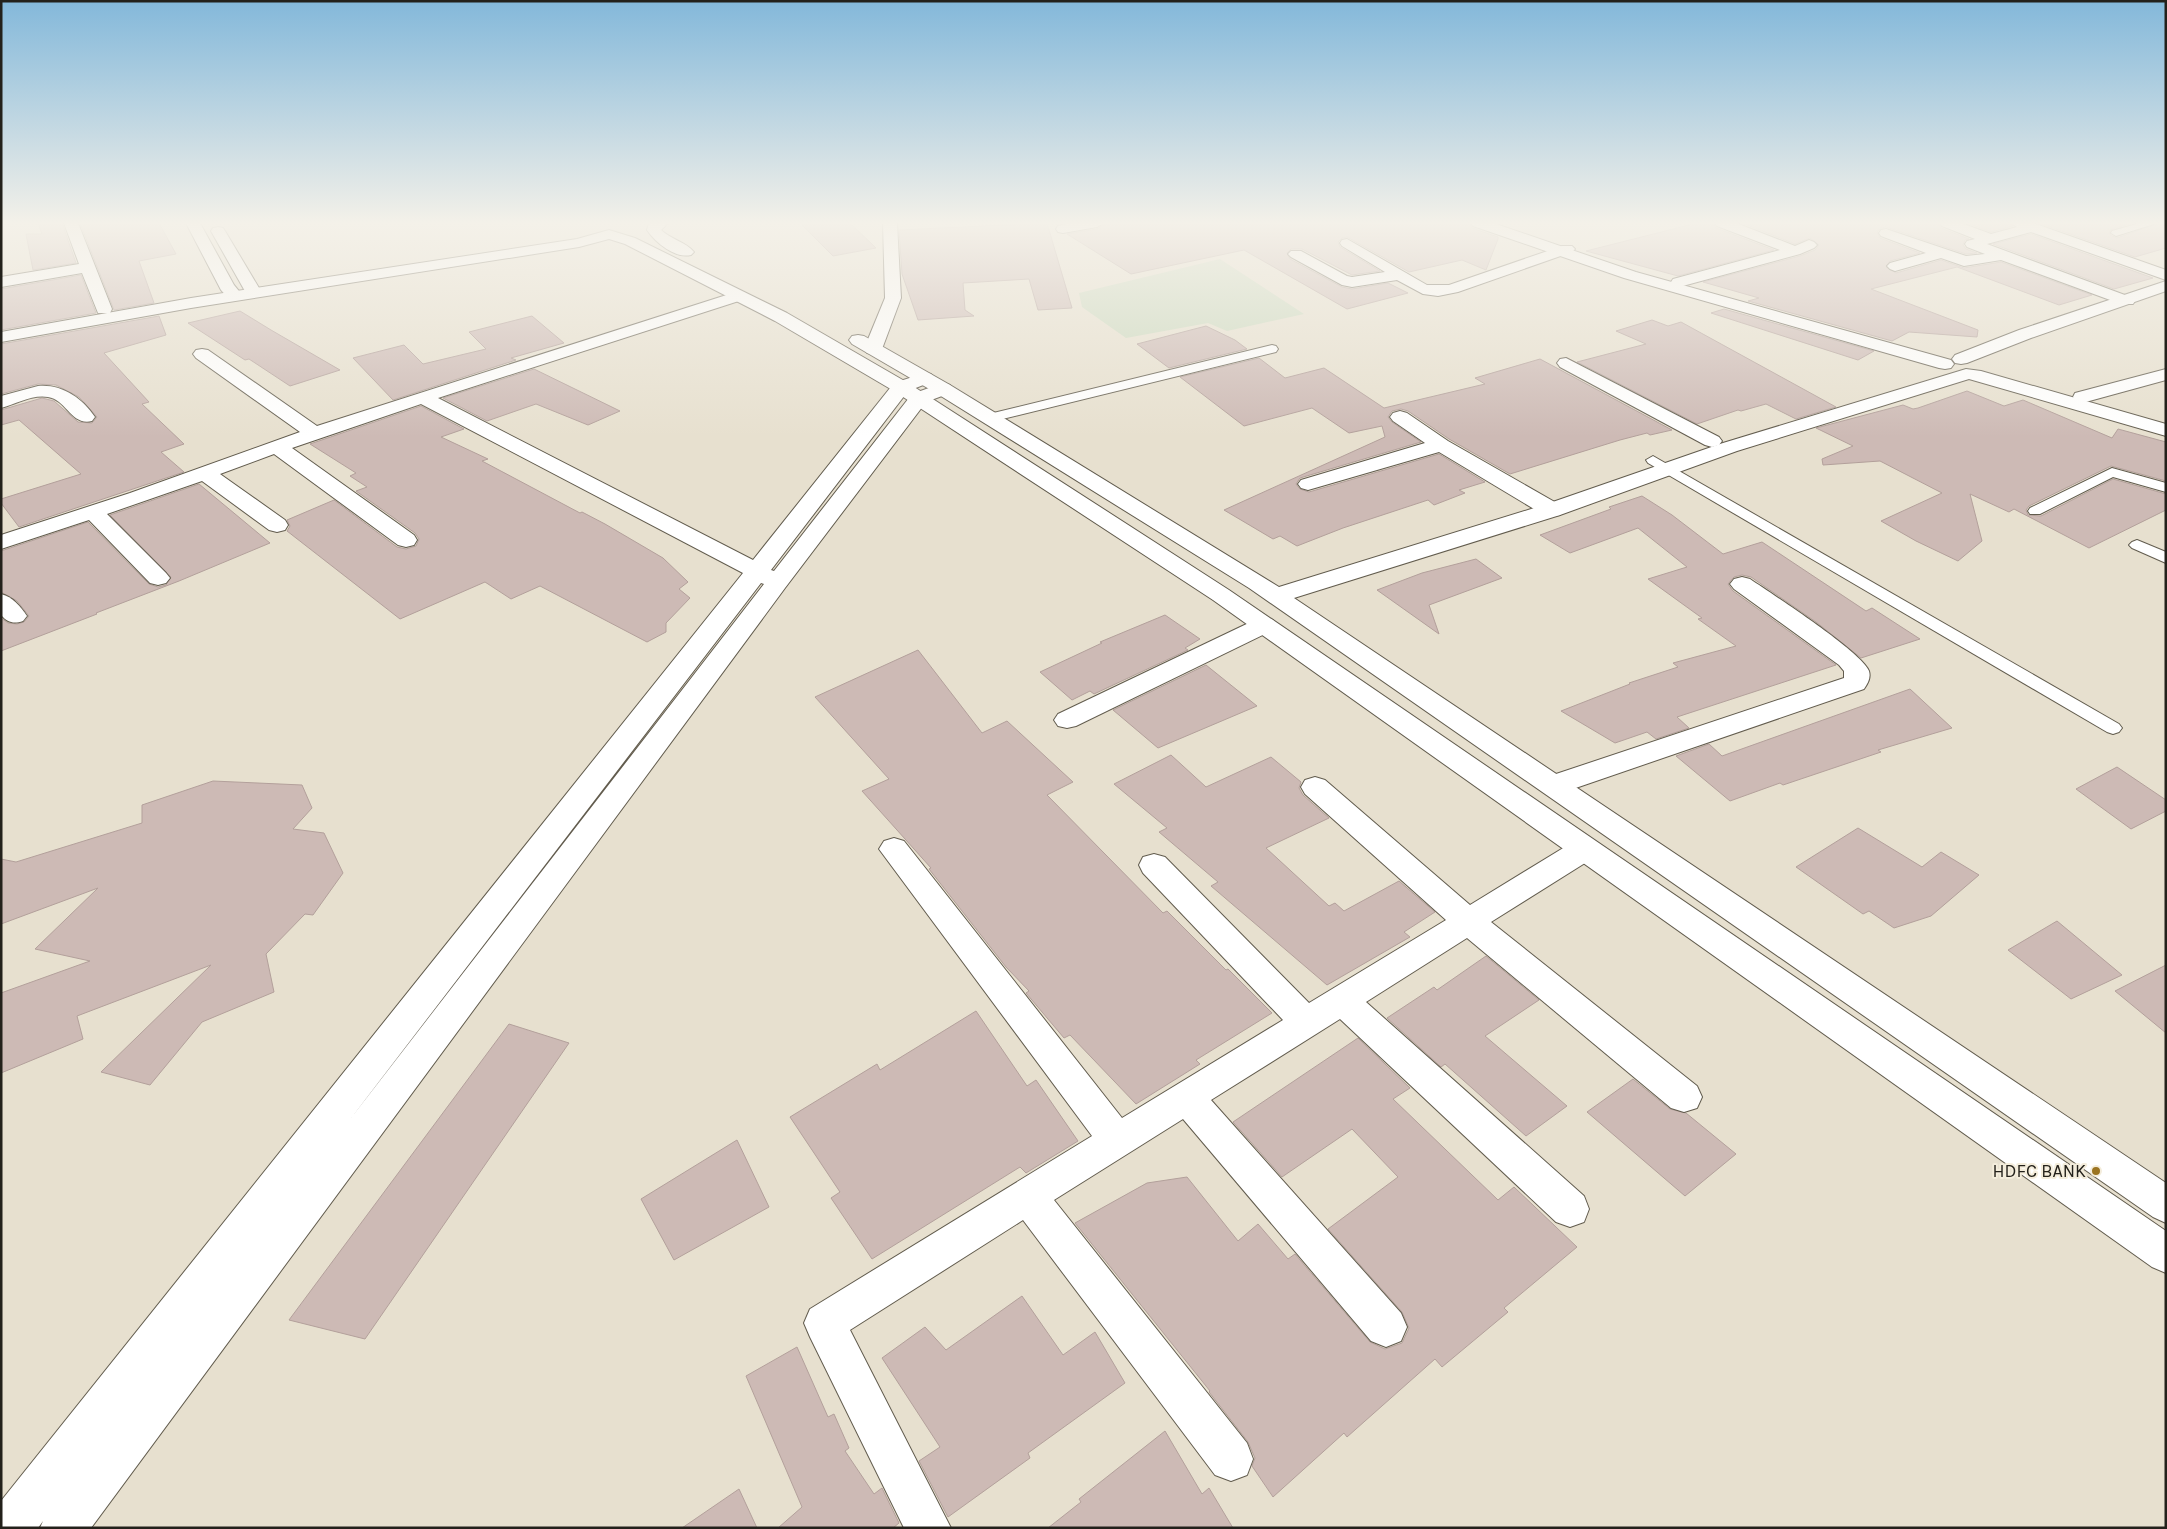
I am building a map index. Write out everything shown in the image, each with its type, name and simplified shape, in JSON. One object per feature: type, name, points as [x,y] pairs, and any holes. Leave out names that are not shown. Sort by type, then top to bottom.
[{"type":"street","points":[[98,294],[104,309]]},
{"type":"street","points":[[1,327],[104,309],[213,294]]},
{"type":"street","points":[[1,337],[219,294]]},
{"type":"street","points":[[736,294],[922,388],[990,418],[1267,590],[2166,1205]]},
{"type":"street","points":[[773,294],[805,310],[873,349],[922,388],[1264,625],[1583,850],[2166,1254]]},
{"type":"street","points":[[873,349],[893,294]]},
{"type":"street","points":[[1700,294],[2166,421]]},
{"type":"street","points":[[1720,294],[2166,430]]},
{"type":"street","points":[[2109,294],[2127,301]]},
{"type":"street","points":[[1267,590],[1552,510],[1712,441],[1964,367],[2024,334],[2144,294]]},
{"type":"street","points":[[1,542],[422,397],[739,296]]},
{"type":"street","points":[[1267,590],[1532,497],[1730,447],[1964,367],[2166,302]]},
{"type":"street","points":[[202,354],[315,433]]},
{"type":"street","points":[[1566,363],[1712,441]]},
{"type":"street","points":[[2082,397],[2166,374]]},
{"type":"street","points":[[9,1528],[767,577],[922,388]]},
{"type":"street","points":[[1,402],[32,393],[51,391],[57,393],[85,417]]},
{"type":"street","points":[[422,397],[767,577]]},
{"type":"street","points":[[1400,417],[1441,445],[1552,510]]},
{"type":"street","points":[[1308,484],[1441,445]]},
{"type":"street","points":[[277,447],[406,540]]},
{"type":"street","points":[[205,473],[277,525]]},
{"type":"street","points":[[92,511],[158,578]]},
{"type":"street","points":[[63,1528],[767,577]]},
{"type":"street","points":[[1554,785],[1855,683],[1858,677],[1856,669],[1848,660],[1742,584]]},
{"type":"street","points":[[1067,720],[1264,625]]},
{"type":"street","points":[[1316,787],[1468,921],[1684,1097]]},
{"type":"street","points":[[894,849],[1117,1140]]},
{"type":"street","points":[[928,1528],[824,1323],[1583,850]]},
{"type":"street","points":[[1154,865],[1306,1022]]},
{"type":"street","points":[[1342,1000],[1570,1209]]},
{"type":"street","points":[[1186,1098],[1386,1327]]},
{"type":"street","points":[[1028,1196],[1231,1459]]},
{"type":"lane","points":[[990,418],[1272,349]]},
{"type":"lane","points":[[1661,464],[2113,728]]},
{"type":"lane","points":[[2035,511],[2112,472],[2166,488]]},
{"type":"lane","points":[[2137,545],[2166,558]]},
{"type":"green space","points":[[1079,294],[1274,294],[1304,314],[1227,331],[1208,323],[1126,338],[1082,307]]},
{"type":"building","points":[[1,294],[89,294],[96,313],[1,330]]},
{"type":"building","points":[[108,294],[151,294],[154,303],[114,310]]},
{"type":"building","points":[[909,294],[964,294],[965,310],[974,316],[918,320]]},
{"type":"building","points":[[1033,294],[1068,294],[1072,308],[1038,310]]},
{"type":"building","points":[[1321,294],[1403,294],[1347,309]]},
{"type":"building","points":[[1746,294],[1885,294],[1978,330],[1977,337],[1909,332],[1892,341],[1748,301],[1759,298]]},
{"type":"building","points":[[2030,294],[2092,295],[2059,305]]},
{"type":"building","points":[[1724,309],[1874,351],[1858,360],[1711,313]]},
{"type":"building","points":[[240,311],[340,370],[290,386],[249,359],[245,360],[188,323]]},
{"type":"building","points":[[159,316],[166,335],[104,353],[149,402],[142,404],[184,444],[161,452],[184,472],[19,527],[1,503],[1,499],[81,474],[19,420],[1,425],[1,410],[42,398],[54,401],[78,422],[92,423],[97,417],[79,397],[56,385],[38,384],[1,394],[1,344]]},
{"type":"building","points":[[532,316],[564,343],[511,358],[516,360],[393,400],[353,358],[404,345],[423,364],[486,349],[469,332]]},
{"type":"building","points":[[1652,320],[1668,326],[1681,322],[1836,407],[1796,419],[1766,404],[1741,411],[1738,410],[1697,424],[1577,362],[1646,344],[1616,331]]},
{"type":"building","points":[[1206,326],[1235,340],[1247,349],[1169,368],[1137,344]]},
{"type":"building","points":[[1259,358],[1285,378],[1324,368],[1384,408],[1485,384],[1475,378],[1540,359],[1672,430],[1650,435],[1647,433],[1620,440],[1510,474],[1449,439],[1408,411],[1401,409],[1392,411],[1388,417],[1392,422],[1421,442],[1300,478],[1296,484],[1300,489],[1309,492],[1439,454],[1485,482],[1459,490],[1465,493],[1434,505],[1428,500],[1343,528],[1297,546],[1280,536],[1273,539],[1224,510],[1385,437],[1382,426],[1349,433],[1312,408],[1244,426],[1180,377]]},
{"type":"building","points":[[534,369],[620,411],[588,425],[536,404],[487,421],[443,398]]},
{"type":"building","points":[[1967,391],[2004,406],[2023,400],[2112,438],[2118,429],[2166,442],[2166,481],[2111,466],[2029,506],[2026,510],[2028,515],[2041,516],[2113,479],[2166,494],[2166,510],[2089,548],[2014,509],[2009,512],[1970,494],[1982,541],[1958,561],[1916,541],[1881,521],[1942,493],[1880,461],[1823,465],[1822,459],[1853,446],[1816,428],[1903,405],[1913,409],[1918,408]]},
{"type":"building","points":[[421,406],[464,429],[441,437],[488,459],[482,461],[580,513],[582,512],[605,524],[663,558],[688,582],[679,589],[690,598],[666,623],[666,632],[647,642],[540,586],[511,599],[485,582],[400,619],[287,531],[290,526],[287,520],[334,500],[397,547],[406,549],[416,546],[419,539],[415,533],[356,491],[367,487],[350,476],[356,473],[310,444]]},
{"type":"building","points":[[199,484],[270,543],[97,614],[1,651],[1,618],[8,623],[17,624],[24,622],[29,616],[17,601],[1,592],[1,551],[88,522],[149,584],[158,587],[166,585],[171,577],[110,515]]},
{"type":"building","points":[[1642,496],[1672,515],[1723,554],[1762,542],[1866,611],[1872,608],[1920,639],[1861,658],[1816,622],[1751,577],[1742,575],[1734,577],[1728,584],[1733,591],[1836,665],[1677,717],[1689,728],[1656,739],[1647,732],[1615,743],[1561,711],[1629,683],[1678,667],[1673,663],[1736,646],[1698,619],[1702,618],[1648,579],[1687,567],[1638,528],[1570,553],[1540,535],[1611,509],[1609,507]]},
{"type":"building","points":[[1476,559],[1502,578],[1429,605],[1439,634],[1377,590],[1422,573]]},
{"type":"building","points":[[1165,615],[1200,639],[1185,648],[1188,650],[1094,694],[1090,691],[1072,700],[1040,672],[1102,643],[1100,642]]},
{"type":"building","points":[[918,650],[982,733],[1007,721],[1073,782],[1047,795],[1163,913],[1167,911],[1272,1013],[1196,1060],[1200,1064],[1136,1104],[1070,1035],[1064,1038],[1026,993],[1029,991],[1006,967],[929,869],[931,868],[862,791],[889,779],[815,697]]},
{"type":"building","points":[[1206,665],[1257,706],[1158,748],[1113,710]]},
{"type":"building","points":[[1910,689],[1952,728],[1878,750],[1881,752],[1783,785],[1780,783],[1730,801],[1676,756],[1709,744],[1722,756]]},
{"type":"building","points":[[1171,755],[1206,787],[1271,757],[1301,782],[1299,788],[1303,795],[1329,818],[1266,848],[1329,906],[1335,903],[1344,911],[1399,881],[1435,912],[1404,932],[1410,937],[1327,985],[1211,886],[1218,882],[1159,832],[1167,828],[1114,784]]},
{"type":"building","points":[[2117,767],[2166,800],[2166,811],[2131,829],[2076,789]]},
{"type":"building","points":[[213,781],[302,785],[312,808],[293,829],[324,833],[343,873],[313,915],[305,914],[266,954],[274,992],[202,1022],[150,1085],[101,1072],[211,965],[77,1016],[83,1039],[1,1073],[1,993],[90,961],[35,949],[98,888],[1,924],[1,859],[16,862],[142,823],[142,805]]},
{"type":"building","points":[[1858,828],[1922,867],[1941,852],[1979,875],[1931,916],[1894,928],[1869,911],[1863,914],[1796,867]]},
{"type":"building","points":[[2057,921],[2122,975],[2071,999],[2008,950]]},
{"type":"building","points":[[1486,956],[1539,1000],[1485,1036],[1567,1106],[1526,1136],[1445,1064],[1441,1067],[1387,1018],[1434,987],[1437,990]]},
{"type":"building","points":[[2166,965],[2166,1033],[2115,991]]},
{"type":"building","points":[[976,1011],[1027,1086],[1036,1080],[1078,1141],[1026,1173],[1020,1167],[872,1259],[831,1198],[840,1192],[790,1117],[877,1064],[880,1070]]},
{"type":"building","points":[[509,1024],[569,1043],[365,1339],[289,1320]]},
{"type":"building","points":[[1358,1038],[1410,1088],[1393,1099],[1498,1200],[1514,1187],[1577,1247],[1504,1308],[1508,1312],[1442,1367],[1435,1359],[1347,1437],[1344,1433],[1273,1497],[1252,1466],[1255,1458],[1248,1442],[1210,1391],[1075,1223],[1147,1183],[1187,1177],[1238,1241],[1258,1224],[1288,1259],[1295,1254],[1370,1342],[1385,1349],[1402,1343],[1409,1328],[1402,1312],[1328,1229],[1398,1177],[1352,1129],[1282,1177],[1233,1122]]},
{"type":"building","points":[[1633,1079],[1670,1109],[1686,1113],[1736,1154],[1685,1196],[1587,1112]]},
{"type":"building","points":[[737,1140],[769,1207],[674,1260],[641,1199]]},
{"type":"building","points":[[1022,1296],[1063,1355],[1095,1332],[1125,1383],[1028,1453],[1030,1458],[948,1517],[919,1461],[940,1447],[882,1358],[925,1327],[946,1350]]},
{"type":"building","points":[[797,1347],[828,1417],[834,1414],[849,1448],[845,1451],[874,1494],[882,1488],[899,1523],[893,1528],[778,1528],[802,1507],[746,1376]]},
{"type":"building","points":[[1165,1431],[1202,1494],[1209,1488],[1233,1528],[1048,1528],[1081,1502],[1079,1499]]},
{"type":"building","points":[[739,1489],[757,1528],[682,1528]]},
{"type":"place","name":"HDFC BANK","points":[[2096,1171]]}]
